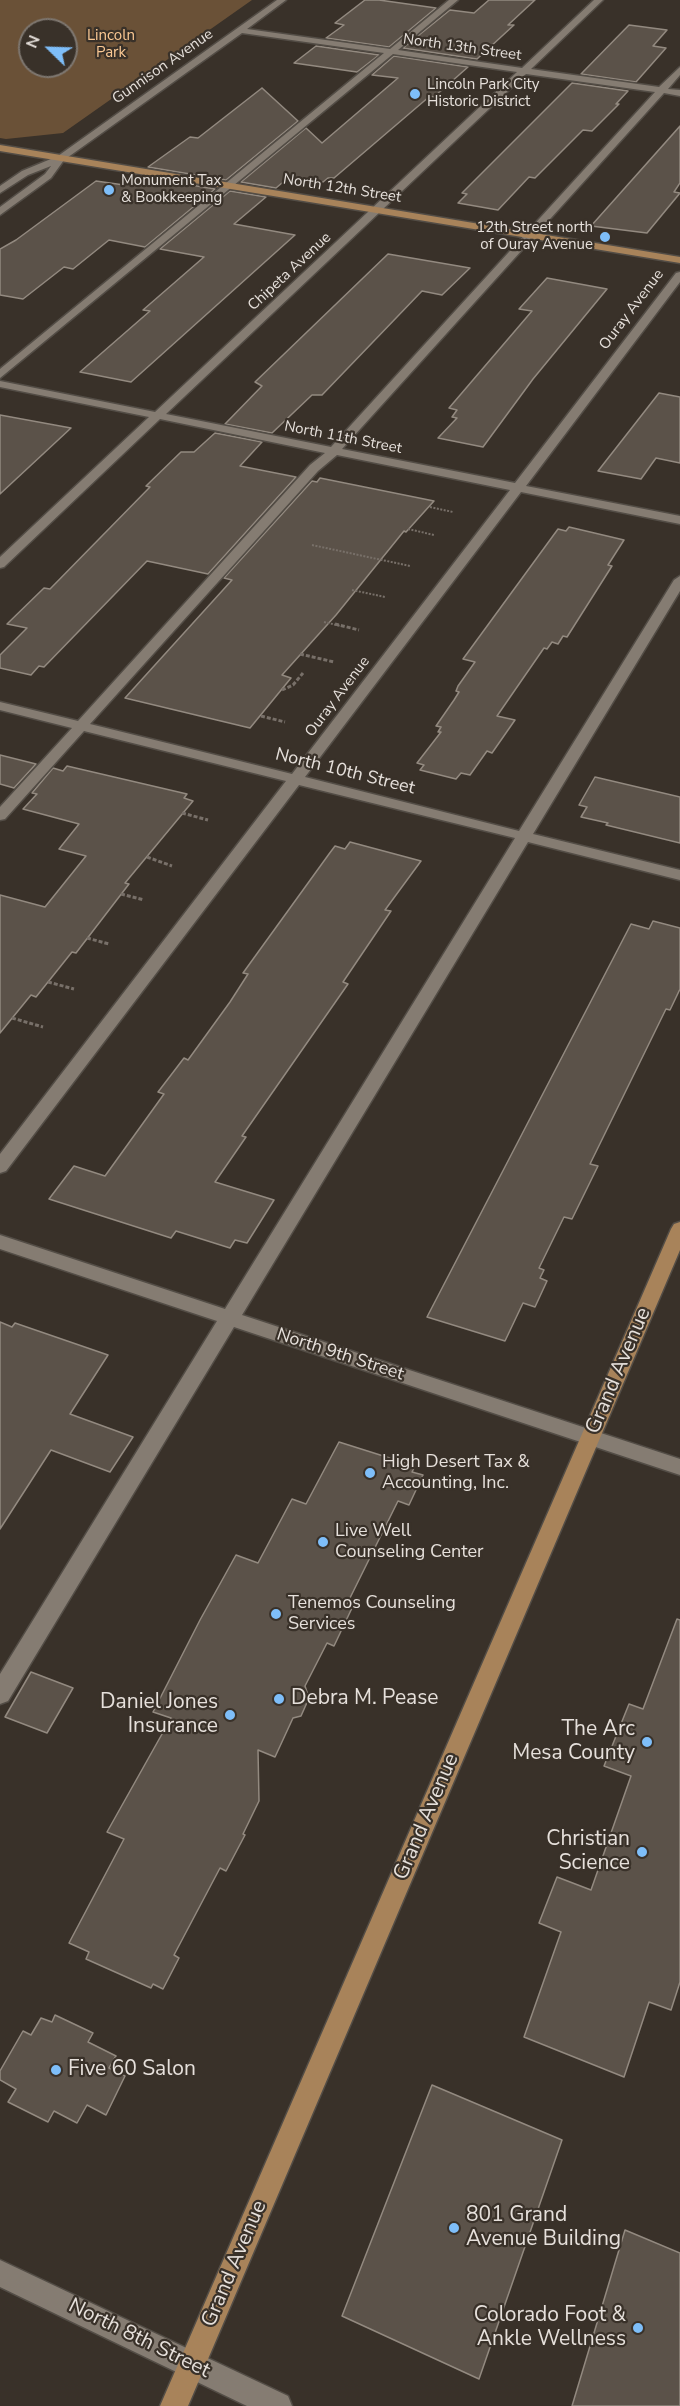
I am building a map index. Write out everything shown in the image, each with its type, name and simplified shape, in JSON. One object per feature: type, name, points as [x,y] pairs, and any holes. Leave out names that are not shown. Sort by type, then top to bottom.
[{"type":"main road","name":"North 12th Street","points":[[0,148],[680,260]]},
{"type":"main road","name":"Grand Avenue","points":[[174,2406],[680,1229]]},
{"type":"street","name":"Gunnison Avenue","points":[[0,190],[25,173],[61,158],[282,0]]},
{"type":"street","points":[[0,375],[454,0]]},
{"type":"street","name":"Chipeta Avenue","points":[[0,564],[599,0]]},
{"type":"street","name":"North 13th Street","points":[[240,30],[680,93]]},
{"type":"street","points":[[0,816],[307,476],[333,451],[680,70]]},
{"type":"street","name":"Gunnison Avenue","points":[[0,212],[48,176],[61,158]]},
{"type":"street","name":"Ouray Avenue","points":[[0,1167],[680,275]]},
{"type":"street","name":"North 11th Street","points":[[0,384],[680,520]]},
{"type":"street","points":[[0,1694],[680,580]]},
{"type":"street","name":"North 10th Street","points":[[0,706],[680,875]]},
{"type":"street","name":"North 9th Street","points":[[0,1242],[680,1467]]},
{"type":"street","name":"North 8th Street","points":[[0,2273],[278,2406]]},
{"type":"path","points":[[430,507],[453,512]]},
{"type":"path","points":[[408,530],[434,535]]},
{"type":"path","points":[[312,545],[410,566]]},
{"type":"path","points":[[352,590],[385,597]]},
{"type":"path","points":[[324,622],[359,630]]},
{"type":"path","points":[[300,654],[334,662]]},
{"type":"path","points":[[282,690],[294,685],[303,673]]},
{"type":"path","points":[[261,716],[285,722]]},
{"type":"path","points":[[182,813],[208,820]]},
{"type":"path","points":[[147,857],[172,866]]},
{"type":"path","points":[[121,894],[144,900]]},
{"type":"path","points":[[87,938],[110,944]]},
{"type":"path","points":[[48,982],[74,989]]},
{"type":"path","points":[[12,1018],[43,1027]]},
{"type":"green space","name":"Lincoln Park","points":[[0,0],[252,0],[63,133],[0,138]]},
{"type":"building","points":[[365,0],[436,8],[389,47],[326,38],[344,25],[335,23]]},
{"type":"building","points":[[489,0],[535,0],[508,25],[514,25],[477,59],[403,48],[450,10],[474,13]]},
{"type":"building","points":[[629,25],[667,30],[653,46],[666,48],[636,82],[581,74]]},
{"type":"building","points":[[316,46],[379,55],[357,72],[294,63]]},
{"type":"building","points":[[394,56],[468,67],[434,97],[430,96],[334,178],[328,178],[323,182],[289,177],[276,188],[241,182],[306,128],[322,143],[398,78],[372,75]]},
{"type":"building","points":[[572,83],[628,91],[616,104],[619,104],[592,131],[583,130],[535,178],[529,177],[498,210],[458,203],[467,194],[462,193]]},
{"type":"building","points":[[262,88],[298,121],[226,180],[148,167],[190,137],[198,138]]},
{"type":"building","points":[[680,126],[680,183],[674,192],[680,193],[647,233],[591,226]]},
{"type":"building","points":[[136,176],[215,189],[145,247],[109,240],[73,269],[64,267],[23,299],[0,295],[0,249],[16,240],[96,181],[124,185]]},
{"type":"building","points":[[230,191],[266,197],[234,224],[295,235],[131,382],[80,372],[150,311],[143,310],[204,257],[160,249]]},
{"type":"building","points":[[388,254],[470,268],[442,295],[422,291],[322,395],[312,395],[272,433],[225,424],[262,386],[255,382]]},
{"type":"building","points":[[547,278],[607,289],[533,379],[483,447],[438,438],[457,418],[452,417],[457,410],[449,408],[532,311],[519,309]]},
{"type":"building","points":[[659,393],[680,397],[680,463],[656,458],[641,479],[598,471]]},
{"type":"building","points":[[0,415],[71,428],[0,494]]},
{"type":"building","points":[[215,433],[262,442],[240,466],[296,477],[208,574],[147,561],[44,667],[39,666],[31,675],[0,668],[0,655],[27,628],[7,624],[44,588],[50,589],[181,452],[194,452]]},
{"type":"building","points":[[320,478],[434,501],[406,532],[404,531],[336,615],[282,675],[291,678],[250,728],[125,698],[232,580],[224,578],[312,481],[317,482]]},
{"type":"building","points":[[569,527],[624,540],[608,565],[612,566],[567,637],[563,636],[558,644],[552,642],[547,649],[544,648],[497,716],[515,720],[492,753],[487,751],[470,775],[461,773],[456,779],[420,770],[424,765],[417,763],[441,732],[438,732],[441,727],[436,726],[459,692],[456,691],[458,686],[475,662],[463,659],[558,529],[566,531]]},
{"type":"building","points":[[0,755],[36,764],[14,788],[0,784]]},
{"type":"building","points":[[67,766],[187,794],[184,798],[193,801],[125,883],[129,884],[76,953],[72,952],[36,997],[31,995],[0,1033],[0,895],[45,907],[86,856],[59,849],[79,824],[23,809],[37,794],[32,793],[53,768],[63,771]]},
{"type":"building","points":[[595,777],[680,797],[680,843],[581,817],[587,807],[579,805]]},
{"type":"building","points":[[350,842],[421,861],[385,910],[391,911],[343,982],[348,984],[242,1136],[246,1137],[215,1182],[274,1200],[247,1243],[235,1240],[230,1248],[176,1231],[171,1238],[49,1199],[74,1166],[105,1176],[164,1094],[158,1092],[184,1058],[188,1060],[230,1002],[248,974],[243,973],[329,854],[335,846],[345,849]]},
{"type":"building","points":[[653,921],[680,928],[680,989],[670,1010],[666,1009],[590,1164],[598,1166],[572,1219],[564,1217],[539,1268],[544,1270],[540,1278],[547,1281],[535,1307],[523,1303],[505,1341],[427,1317],[631,924],[649,929]]},
{"type":"building","points":[[0,1322],[12,1327],[15,1323],[108,1355],[70,1414],[133,1437],[110,1472],[51,1450],[0,1529]]},
{"type":"building","points":[[339,1442],[415,1466],[412,1472],[423,1475],[409,1505],[398,1501],[346,1606],[352,1608],[334,1646],[327,1643],[305,1686],[309,1698],[301,1716],[293,1718],[275,1757],[258,1750],[259,1801],[243,1834],[245,1835],[226,1871],[220,1868],[174,1955],[179,1958],[163,1989],[153,1984],[151,1988],[86,1959],[89,1952],[69,1943],[124,1839],[107,1832],[171,1718],[153,1712],[236,1555],[258,1563],[292,1499],[306,1504]]},
{"type":"building","points":[[677,1619],[680,1620],[680,1982],[671,2010],[649,2002],[624,2077],[524,2037],[561,1932],[539,1923],[557,1877],[591,1890],[631,1776],[604,1766],[629,1704],[643,1709]]},
{"type":"building","points":[[31,1672],[73,1688],[47,1733],[5,1717]]},
{"type":"building","name":"Five 60 Salon","points":[[55,2015],[93,2033],[88,2042],[116,2056],[109,2068],[125,2076],[106,2115],[87,2105],[77,2123],[54,2111],[48,2122],[8,2102],[16,2089],[0,2080],[0,2071],[23,2031],[31,2035],[41,2018],[52,2022]]},
{"type":"building","name":"801 Grand Avenue Building","points":[[432,2085],[562,2140],[479,2379],[342,2316]]},
{"type":"building","name":"Colorado Foot & Ankle Wellness","points":[[625,2230],[680,2253],[680,2406],[572,2406]]},
{"type":"place","name":"Lincoln Park City Historic District","points":[[415,94]]},
{"type":"place","name":"Monument Tax & Bookkeeping","points":[[109,190]]},
{"type":"place","name":"12th Street north of Ouray Avenue","points":[[605,237]]},
{"type":"place","name":"High Desert Tax & Accounting, Inc.","points":[[370,1473]]},
{"type":"place","name":"Live Well Counseling Center","points":[[323,1542]]},
{"type":"place","name":"Tenemos Counseling Services","points":[[276,1614]]},
{"type":"place","name":"Debra M. Pease","points":[[279,1699]]},
{"type":"place","name":"Daniel Jones Insurance","points":[[230,1715]]},
{"type":"place","name":"The Arc Mesa County","points":[[647,1742]]},
{"type":"place","name":"Christian Science","points":[[642,1852]]},
{"type":"place","name":"Five 60 Salon","points":[[56,2070]]},
{"type":"place","name":"801 Grand Avenue Building","points":[[454,2228]]},
{"type":"place","name":"Colorado Foot & Ankle Wellness","points":[[638,2328]]}]
